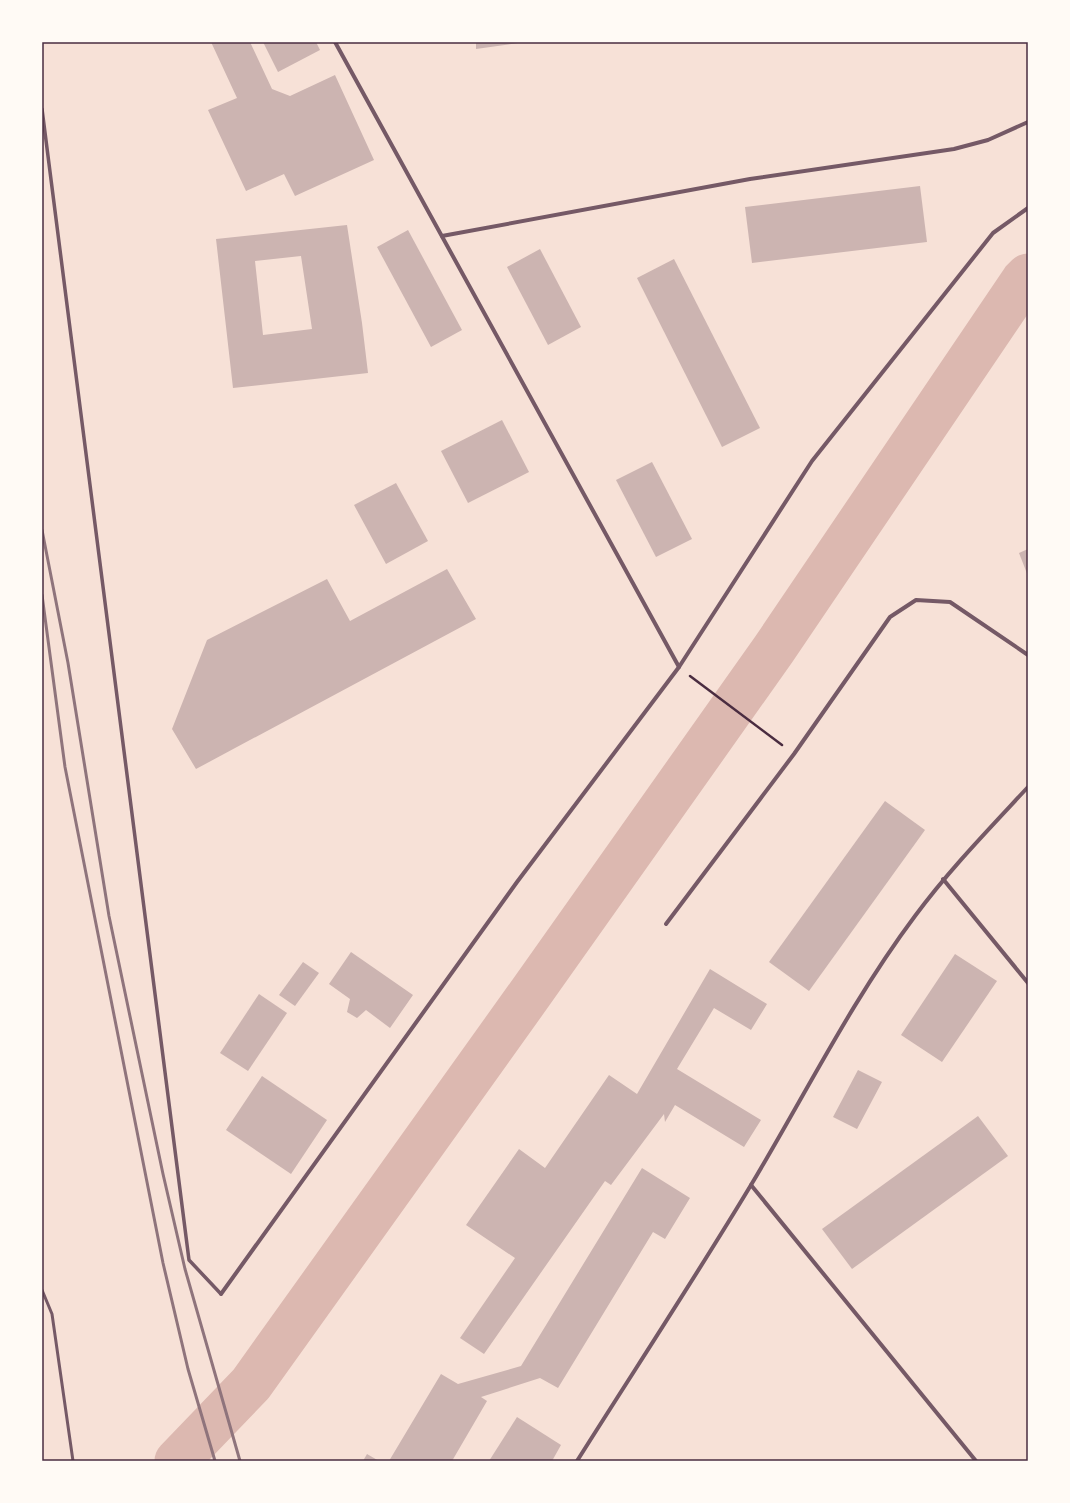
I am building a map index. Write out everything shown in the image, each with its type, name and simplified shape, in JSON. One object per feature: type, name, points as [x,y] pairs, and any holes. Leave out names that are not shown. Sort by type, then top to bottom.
[{"type":"street","points":[[335,42],[678,667]]},
{"type":"street","points":[[42,110],[189,1260],[221,1294],[517,882],[678,667],[812,461],[993,233],[1028,208]]},
{"type":"street","points":[[442,236],[750,180],[954,150],[988,140],[1028,122]]},
{"type":"street","points":[[666,924],[794,754],[890,617],[916,600],[950,602],[1028,655]]},
{"type":"street","points":[[577,1461],[751,1185],[854,1006],[889,952],[914,916],[943,879],[1028,787]]},
{"type":"street","points":[[943,879],[1028,983]]},
{"type":"street","points":[[751,1185],[976,1461]]},
{"type":"lane","points":[[42,1290],[52,1314],[73,1461]]},
{"type":"path","points":[[678,667],[794,754]]},
{"type":"building","points":[[211,42],[250,42],[272,89],[290,96],[335,75],[374,160],[295,196],[284,174],[246,191],[208,110],[237,98]]},
{"type":"building","points":[[263,42],[316,42],[320,50],[278,72]]},
{"type":"building","points":[[476,42],[518,42],[518,43],[476,49]]},
{"type":"building","points":[[920,186],[927,242],[752,263],[745,207]]},
{"type":"building","points":[[347,225],[368,373],[233,388],[216,239]],"holes":[[[301,256],[312,329],[263,335],[255,261]]]},
{"type":"building","points":[[408,230],[462,330],[431,347],[377,247]]},
{"type":"building","points":[[540,249],[581,327],[548,345],[507,267]]},
{"type":"building","points":[[674,259],[760,428],[722,447],[637,278]]},
{"type":"building","points":[[502,420],[529,472],[468,503],[441,451]]},
{"type":"building","points":[[652,462],[692,539],[656,557],[616,480]]},
{"type":"building","points":[[396,483],[428,541],[386,564],[354,505]]},
{"type":"building","points":[[1028,549],[1028,576],[1019,553]]},
{"type":"building","points":[[447,569],[476,619],[196,769],[172,729],[207,640],[327,579],[350,621]]},
{"type":"building","points":[[885,801],[925,830],[809,991],[769,962]]},
{"type":"building","points":[[351,952],[413,995],[390,1028],[366,1010],[357,1018],[347,1012],[350,999],[329,984]]},
{"type":"building","points":[[955,954],[997,981],[942,1062],[901,1035]]},
{"type":"building","points":[[303,962],[319,973],[295,1006],[279,995]]},
{"type":"building","points":[[710,969],[767,1004],[751,1030],[714,1008],[677,1069],[761,1120],[744,1147],[675,1105],[665,1122],[664,1114],[611,1185],[605,1181],[484,1354],[460,1338],[515,1258],[466,1225],[519,1149],[545,1168],[609,1075],[637,1094]]},
{"type":"building","points":[[259,994],[287,1013],[248,1071],[220,1053]]},
{"type":"building","points":[[858,1070],[882,1082],[857,1129],[833,1117]]},
{"type":"building","points":[[262,1076],[327,1120],[291,1174],[226,1130]]},
{"type":"building","points":[[978,1116],[1008,1156],[852,1269],[822,1229]]},
{"type":"building","points":[[642,1168],[690,1198],[665,1239],[653,1232],[558,1388],[540,1378],[481,1397],[487,1401],[452,1461],[389,1461],[441,1374],[458,1384],[521,1366]]},
{"type":"building","points":[[517,1417],[561,1445],[552,1461],[489,1461]]},
{"type":"building","points":[[367,1454],[379,1461],[363,1461]]},
{"type":"waterway","points":[[177,1461],[251,1384],[774,649],[1023,281],[1028,276]]},
{"type":"railway","points":[[42,530],[68,663],[109,916],[163,1174],[185,1269],[240,1461]]},
{"type":"railway","points":[[42,595],[65,767],[163,1263],[188,1369],[215,1461]]}]
